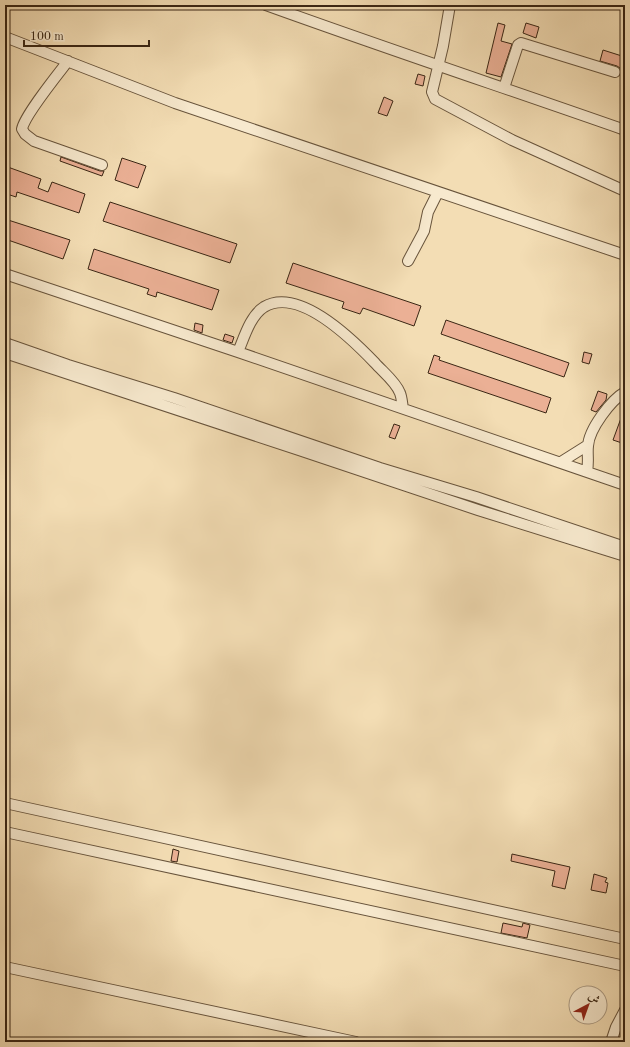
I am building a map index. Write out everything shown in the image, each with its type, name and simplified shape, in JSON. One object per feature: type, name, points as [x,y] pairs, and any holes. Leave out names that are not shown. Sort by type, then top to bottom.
[{"type":"street","points":[[266,5],[625,130]]},
{"type":"street","points":[[450,5],[432,92],[435,99],[512,140],[625,191]]},
{"type":"street","points":[[5,37],[175,103],[625,255]]},
{"type":"street","points":[[504,88],[518,45],[521,43],[615,72]]},
{"type":"street","points":[[68,61],[28,116],[22,129],[25,134],[34,141],[102,166]]},
{"type":"street","points":[[408,261],[424,231],[428,212],[438,192]]},
{"type":"street","points":[[5,274],[403,408],[625,485]]},
{"type":"street","points":[[238,352],[256,315],[263,308],[272,304],[284,303],[301,306],[332,323],[366,354],[394,383],[400,393],[403,408]]},
{"type":"street","points":[[5,343],[68,365],[174,398],[380,468],[476,497],[625,547]]},
{"type":"street","points":[[5,353],[478,510],[625,556]]},
{"type":"street","points":[[587,471],[589,461],[588,445],[593,429],[612,401],[625,392]]},
{"type":"street","points":[[561,462],[588,445]]},
{"type":"street","points":[[5,803],[625,939]]},
{"type":"street","points":[[5,832],[625,966]]},
{"type":"street","points":[[5,967],[356,1042]]},
{"type":"street","points":[[611,1042],[616,1027],[625,1010]]},
{"type":"building","points":[[498,23],[505,25],[501,41],[512,44],[501,77],[486,73]]},
{"type":"building","points":[[526,23],[539,27],[536,38],[523,33]]},
{"type":"building","points":[[603,50],[625,57],[624,72],[617,66],[600,61]]},
{"type":"building","points":[[418,74],[425,76],[423,86],[415,84]]},
{"type":"building","points":[[384,97],[393,101],[387,116],[378,113]]},
{"type":"building","points":[[61,157],[100,171],[104,171],[102,176],[60,161]]},
{"type":"building","points":[[122,158],[146,166],[138,188],[115,180]]},
{"type":"building","points":[[5,166],[41,179],[38,188],[48,192],[52,182],[85,194],[79,213],[17,192],[16,197],[7,194],[9,189],[5,187]]},
{"type":"building","points":[[110,202],[237,244],[230,263],[103,221]]},
{"type":"building","points":[[5,219],[70,240],[63,259],[5,239]]},
{"type":"building","points":[[94,249],[219,290],[212,310],[157,292],[156,297],[147,294],[149,289],[88,269]]},
{"type":"building","points":[[293,263],[421,306],[414,326],[363,308],[360,314],[342,308],[344,302],[286,283]]},
{"type":"building","points":[[446,320],[569,363],[564,377],[441,334]]},
{"type":"building","points":[[195,323],[203,325],[202,333],[194,330]]},
{"type":"building","points":[[225,334],[234,337],[232,343],[223,340]]},
{"type":"building","points":[[584,352],[592,354],[589,364],[582,362]]},
{"type":"building","points":[[434,355],[440,357],[439,360],[551,398],[546,413],[428,373]]},
{"type":"building","points":[[598,391],[607,394],[606,400],[596,412],[591,410]]},
{"type":"building","points":[[625,410],[625,444],[613,440]]},
{"type":"building","points":[[394,424],[400,426],[395,439],[389,437]]},
{"type":"building","points":[[173,849],[179,851],[177,862],[171,861]]},
{"type":"building","points":[[512,854],[570,867],[565,889],[552,886],[555,871],[511,861]]},
{"type":"building","points":[[594,874],[607,878],[605,882],[608,883],[606,893],[591,890]]},
{"type":"building","points":[[503,923],[522,927],[523,923],[530,925],[527,938],[501,933]]}]
